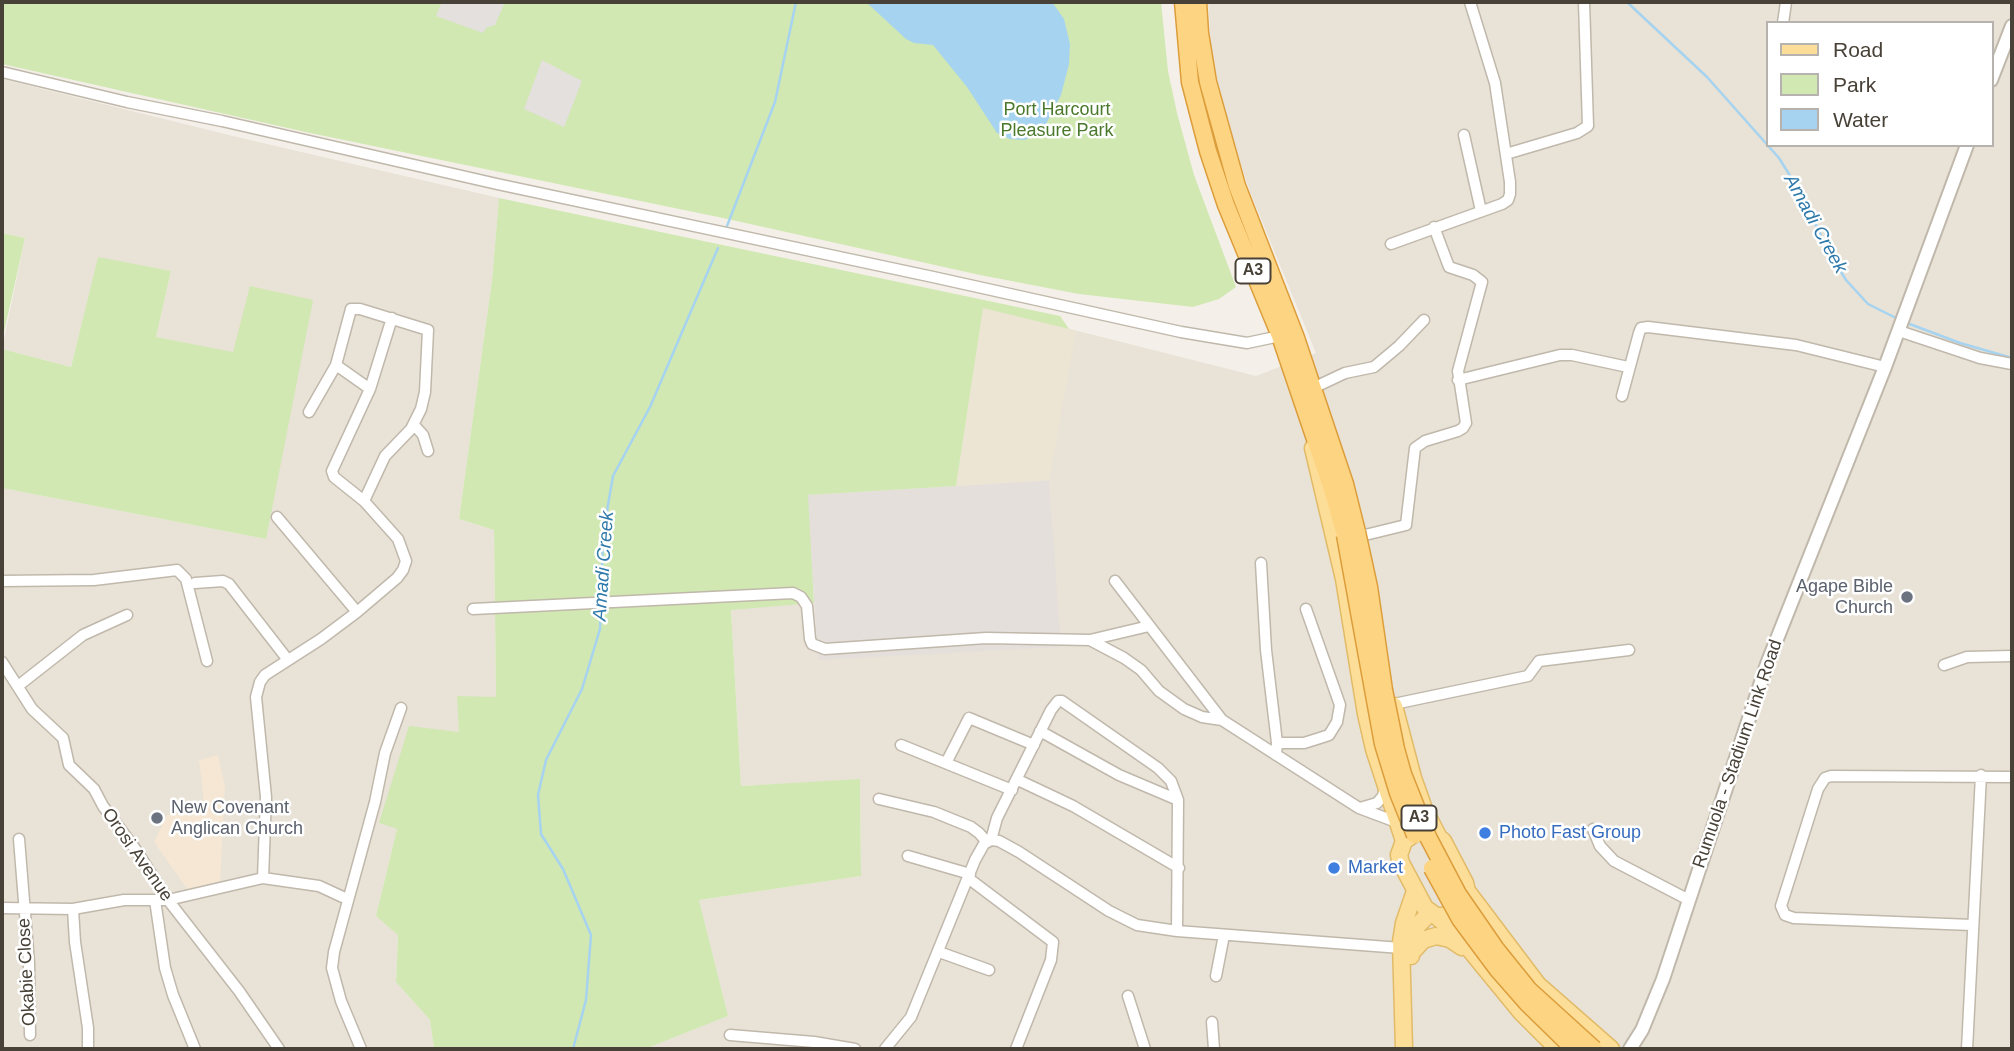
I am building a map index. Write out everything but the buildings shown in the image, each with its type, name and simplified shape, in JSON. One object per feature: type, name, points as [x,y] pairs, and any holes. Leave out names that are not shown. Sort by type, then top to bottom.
[{"type":"highway","name":"A3","points":[[1183,2],[1190,80],[1208,151],[1238,235],[1280,336],[1332,489],[1356,534],[1376,716],[1390,769],[1410,824],[1447,896],[1474,940],[1510,985],[1574,1049]]},
{"type":"highway","name":"A3","points":[[1198,2],[1208,82],[1237,186],[1315,393],[1356,534],[1369,587],[1390,722],[1403,774],[1428,837],[1464,903],[1511,968],[1549,1010],[1594,1049]]},
{"type":"main road","points":[[1308,422],[1344,579],[1366,713],[1404,841],[1399,855],[1401,863],[1415,891],[1433,915],[1457,934],[1521,1012],[1558,1049]]},
{"type":"main road","points":[[1356,534],[1394,704],[1413,778],[1424,808],[1467,891],[1538,985],[1611,1049]]},
{"type":"main road","points":[[1404,841],[1416,832],[1424,831],[1438,836]]},
{"type":"main road","points":[[1413,1049],[1404,923],[1415,891]]},
{"type":"main road","points":[[1404,1049],[1406,951],[1413,933],[1418,925],[1433,915],[1444,917],[1459,912],[1464,906],[1467,891]]},
{"type":"main road","points":[[1406,951],[1423,940],[1442,936],[1457,943],[1472,955]]},
{"type":"street","points":[[1391,244],[1508,200],[1510,182],[1495,83],[1470,2]]},
{"type":"street","points":[[1506,154],[1584,130],[1588,126],[1584,2]]},
{"type":"street","points":[[1783,21],[1786,2]]},
{"type":"street","points":[[1993,75],[2012,26]]},
{"type":"street","points":[[2,72],[495,184],[933,276],[1181,332],[1240,343],[1280,336]]},
{"type":"street","points":[[1464,135],[1481,211]]},
{"type":"street","name":"Rumuola - Stadium Link Road","points":[[1630,1049],[1652,1008],[1767,664],[1885,367],[1965,147]]},
{"type":"street","points":[[1356,534],[1405,527],[1408,523],[1415,448],[1425,441],[1458,431],[1466,423],[1458,371],[1482,282],[1473,275],[1449,267],[1434,227]]},
{"type":"street","points":[[309,412],[336,365],[351,309],[360,309],[424,327],[428,332],[425,392],[414,425],[385,456],[364,501]]},
{"type":"street","points":[[263,878],[266,797],[257,689],[265,675],[321,639],[397,578],[407,561],[398,539],[364,501],[334,477],[332,471],[370,389],[392,318]]},
{"type":"street","points":[[1315,393],[1345,373],[1374,367],[1424,320]]},
{"type":"street","points":[[1901,324],[1980,358],[2012,364]]},
{"type":"street","points":[[1622,396],[1639,333],[1641,328],[1648,327],[1796,345],[1885,367]]},
{"type":"street","points":[[1458,380],[1560,355],[1628,367]]},
{"type":"street","points":[[336,365],[370,389]]},
{"type":"street","points":[[414,425],[423,435],[428,451]]},
{"type":"street","points":[[277,517],[357,612]]},
{"type":"street","points":[[1261,563],[1276,755]]},
{"type":"street","points":[[2,580],[94,580],[177,570],[186,579],[207,661]]},
{"type":"street","points":[[195,583],[223,580],[229,583],[288,660]]},
{"type":"street","points":[[1115,581],[1222,720],[1359,808],[1400,824]]},
{"type":"street","points":[[473,609],[793,593],[801,597],[807,606],[812,644],[825,649],[986,638],[1090,640],[1149,626]]},
{"type":"street","points":[[1277,743],[1304,743],[1329,735],[1337,722],[1339,705],[1306,609]]},
{"type":"street","points":[[18,686],[83,635],[127,615]]},
{"type":"street","points":[[1090,640],[1133,664],[1159,691],[1184,709],[1202,717],[1222,720]]},
{"type":"street","points":[[1394,704],[1528,676],[1539,660],[1629,650]]},
{"type":"street","points":[[1944,665],[1967,657],[2012,656]]},
{"type":"street","name":"Orosi Avenue","points":[[2,663],[32,709],[63,738],[69,765],[94,789],[168,900],[239,991],[279,1049]]},
{"type":"street","points":[[885,1049],[911,1017],[975,860],[989,841],[997,818],[1058,701],[1062,701],[1166,774],[1178,800],[1177,931]]},
{"type":"street","points":[[361,1049],[337,991],[332,968],[385,753],[401,708]]},
{"type":"street","points":[[946,763],[969,718],[1034,745]]},
{"type":"street","points":[[1040,731],[1119,775],[1178,800]]},
{"type":"street","points":[[901,745],[1012,790]]},
{"type":"street","points":[[1972,925],[1794,918],[1785,915],[1781,906],[1818,789],[1825,778],[1981,775],[2012,777]]},
{"type":"street","points":[[1967,1049],[1981,775]]},
{"type":"street","points":[[1017,780],[1073,806],[1179,868]]},
{"type":"street","points":[[1359,808],[1377,803],[1385,783]]},
{"type":"street","points":[[878,799],[934,812],[971,827],[989,841],[999,841],[1019,852],[1128,922],[1177,931],[1406,951]]},
{"type":"street","points":[[1592,829],[1600,846],[1614,861],[1689,900]]},
{"type":"street","name":"Okabie Close","points":[[19,839],[29,963],[30,1035]]},
{"type":"street","points":[[908,856],[969,876],[1053,942],[1051,960],[1016,1049]]},
{"type":"street","points":[[2,908],[73,909],[124,900],[168,900],[263,878],[319,886],[347,899]]},
{"type":"street","points":[[155,900],[165,968],[195,1049]]},
{"type":"street","points":[[73,909],[75,942],[88,1028],[88,1049]]},
{"type":"street","points":[[1216,975],[1224,935]]},
{"type":"street","points":[[939,952],[989,970]]},
{"type":"street","points":[[1128,996],[1145,1049]]},
{"type":"street","points":[[1212,1022],[1214,1049]]},
{"type":"street","points":[[730,1035],[814,1042],[855,1049]]},
{"type":"shaded area","points":[[442,2],[505,2],[495,25],[486,28],[483,33],[436,16]]},
{"type":"shaded area","points":[[1208,2],[2012,2],[2012,1049],[645,1049],[728,1016],[699,900],[861,876],[860,780],[741,786],[731,609],[814,603],[819,660],[1049,480],[956,486],[983,307],[1256,376],[1316,353],[1250,192],[1223,111],[1211,44]]},
{"type":"shaded area","points":[[542,60],[582,81],[564,127],[524,109]]},
{"type":"shaded area","points":[[2,79],[499,198],[492,280],[459,519],[494,530],[496,697],[459,732],[379,823],[397,829],[376,916],[398,934],[396,982],[430,1020],[434,1049],[2,1049],[2,488],[266,539],[233,353],[156,337],[171,271],[98,258],[71,367],[2,349],[25,238],[2,233]]},
{"type":"shaded area","points":[[983,307],[1076,331],[1049,480],[956,486]]},
{"type":"shaded area","points":[[1049,480],[1061,647],[818,660],[807,495]]},
{"type":"shaded area","points":[[218,755],[225,786],[220,883],[187,889],[154,842],[167,815],[205,812],[199,760]]},
{"type":"green space","name":"Port Harcourt Pleasure Park","points":[[2,2],[1161,2],[1168,71],[1177,113],[1194,175],[1236,287],[1219,299],[1193,307],[1079,294],[310,133],[2,64]]},
{"type":"green space","points":[[499,198],[1060,316],[1069,329],[983,308],[956,486],[808,495],[814,603],[731,610],[741,786],[860,779],[861,876],[699,900],[728,1016],[645,1049],[434,1049],[430,1020],[396,982],[398,935],[376,916],[397,829],[379,823],[409,726],[459,732],[457,696],[496,697],[494,530],[459,519],[492,280]]},
{"type":"green space","points":[[2,233],[25,238],[2,341]]},
{"type":"green space","points":[[98,257],[171,271],[156,337],[233,352],[250,286],[313,300],[266,539],[2,488],[2,349],[71,367]]},
{"type":"water","points":[[866,2],[1052,2],[1064,19],[1070,44],[1069,64],[1061,95],[1045,126],[1035,136],[1024,140],[1010,139],[997,133],[967,87],[933,45],[914,43],[906,39]]},
{"type":"waterway","name":"Amadi Creek","points":[[727,226],[775,102],[796,2]]},
{"type":"waterway","name":"Amadi Creek","points":[[1627,2],[1707,77],[1766,143]]},
{"type":"waterway","name":"Amadi Creek","points":[[1769,147],[1802,195],[1828,251],[1846,280],[1868,304],[1898,319]]},
{"type":"waterway","name":"Amadi Creek","points":[[601,600],[603,534],[613,476],[650,407],[718,248]]},
{"type":"waterway","name":"Amadi Creek","points":[[1907,323],[1960,343],[2012,358]]},
{"type":"waterway","name":"Amadi Creek","points":[[573,1049],[586,1000],[591,935],[563,869],[541,834],[538,795],[546,760],[582,689],[600,629],[601,606]]},
{"type":"place","name":"Agape Bible Church","points":[[1907,597]]},
{"type":"place","name":"New Covenant Anglican Church","points":[[157,818]]},
{"type":"place","name":"Photo Fast Group","points":[[1485,833]]},
{"type":"place","name":"Market","points":[[1334,868]]}]
